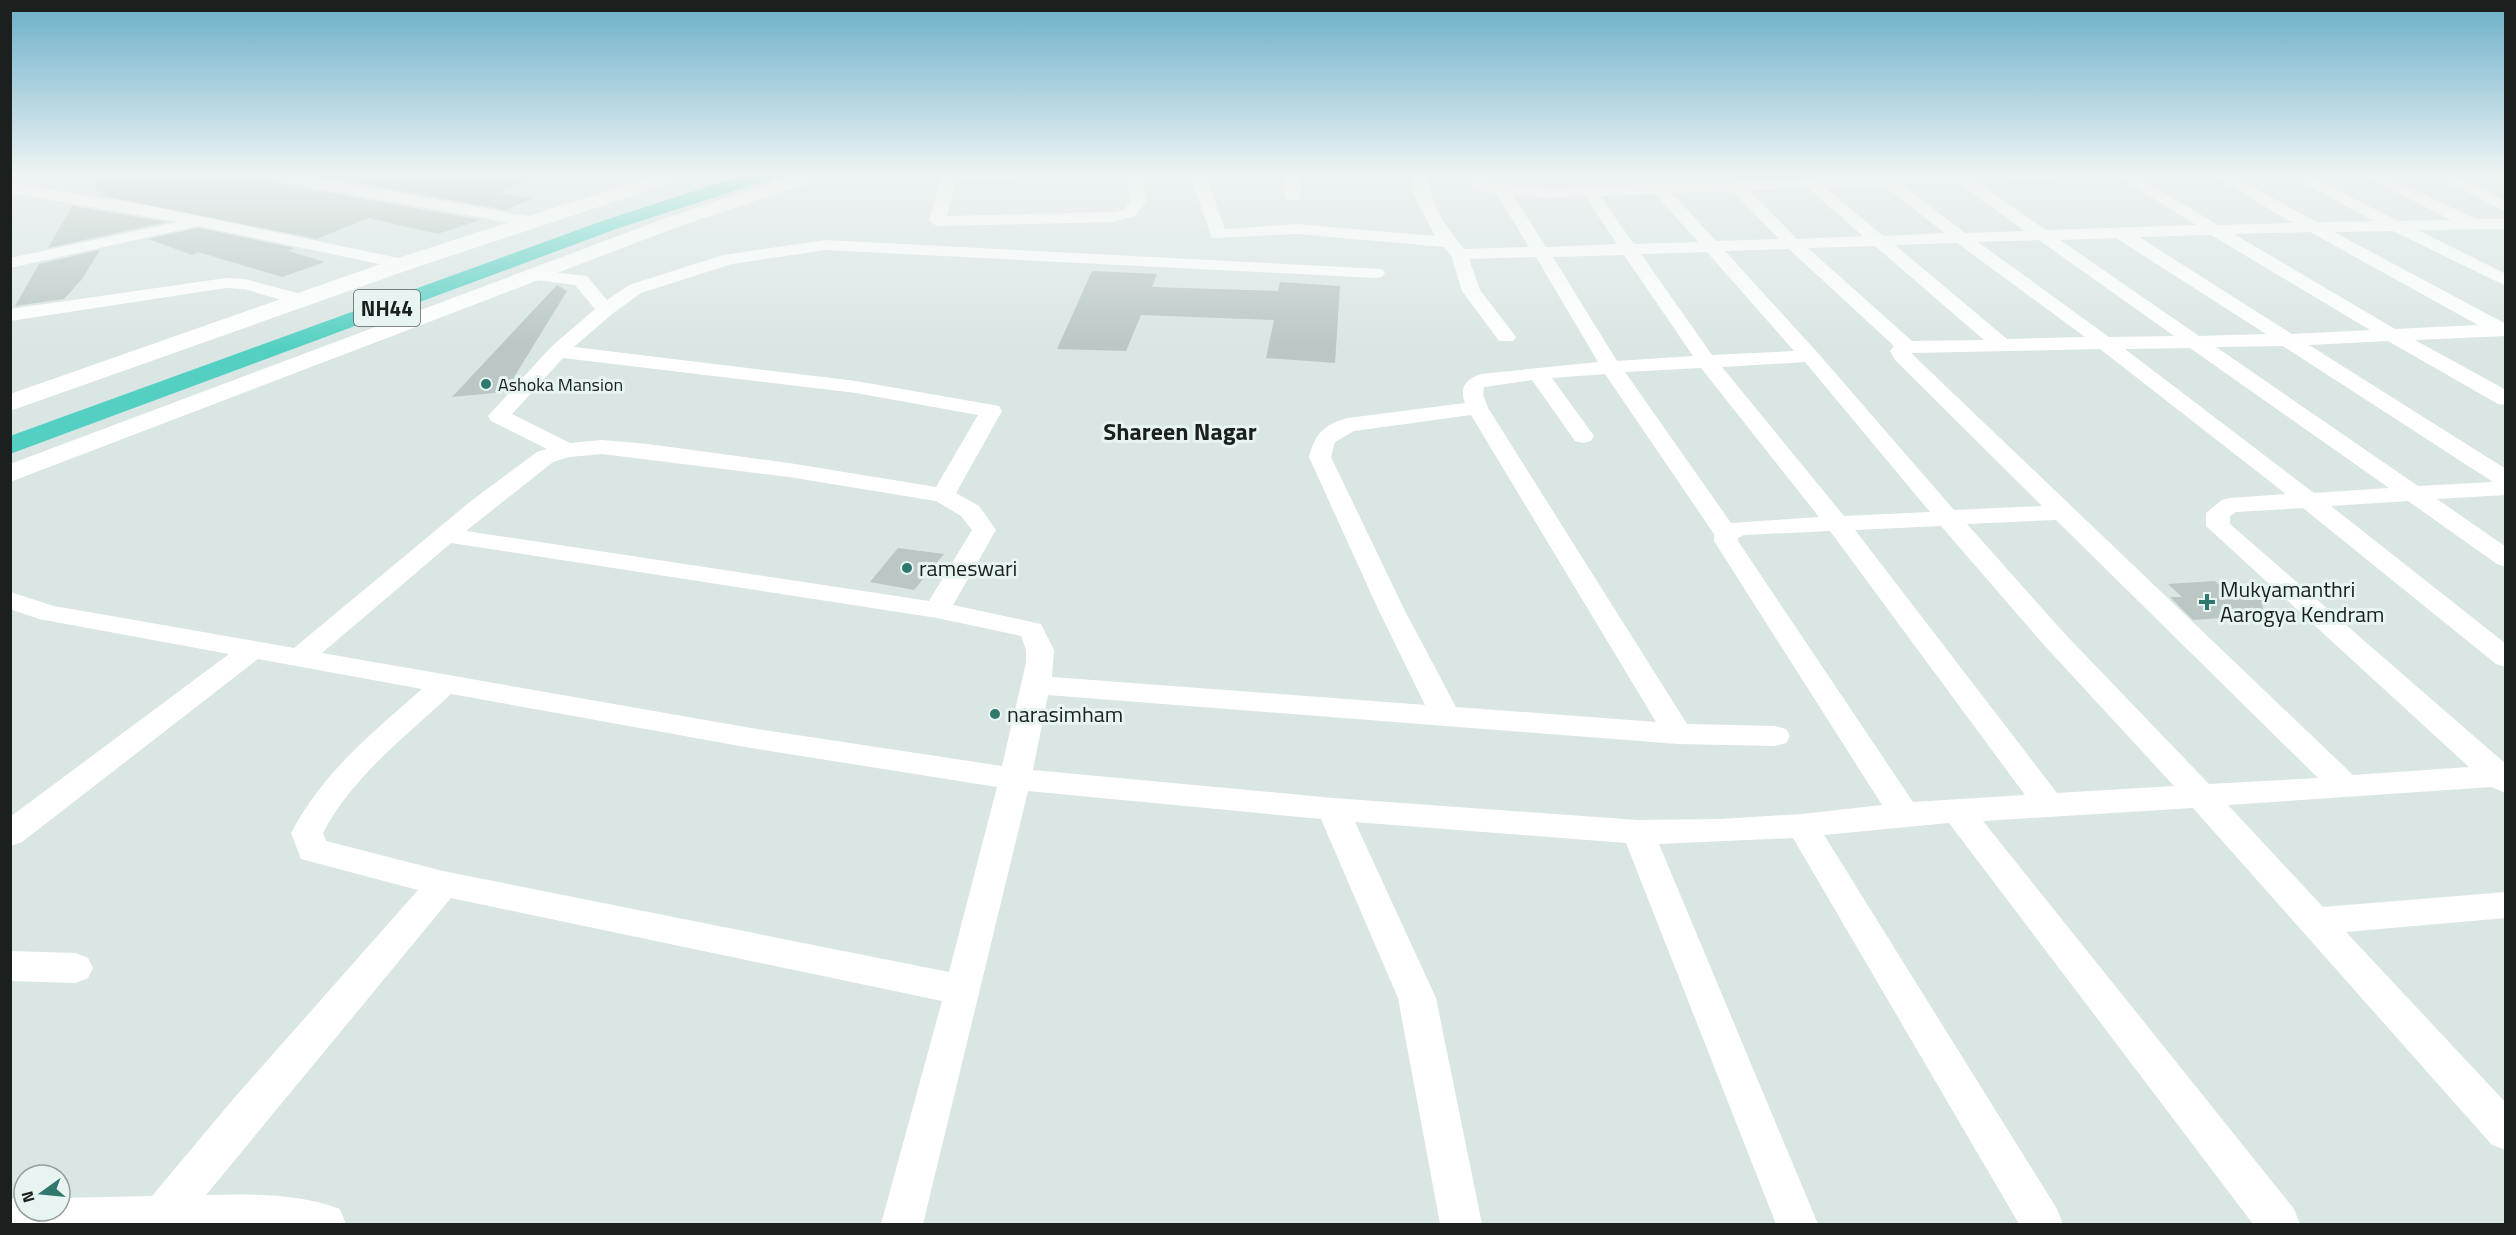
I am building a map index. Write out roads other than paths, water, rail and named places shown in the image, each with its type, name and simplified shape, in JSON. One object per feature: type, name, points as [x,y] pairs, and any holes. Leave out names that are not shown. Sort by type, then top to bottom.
[{"type":"highway","name":"NH44","points":[[10,426],[544,233]]},
{"type":"highway","name":"NH44","points":[[10,446],[589,233]]},
{"type":"street","points":[[10,262],[148,233]]},
{"type":"street","points":[[250,233],[403,264]]},
{"type":"street","points":[[10,403],[403,264],[500,233]]},
{"type":"street","points":[[10,474],[645,233]]},
{"type":"street","points":[[1218,233],[1240,233]]},
{"type":"street","points":[[1327,233],[1454,248],[1541,252],[2102,233]]},
{"type":"street","points":[[1443,233],[1454,248],[1471,291],[1506,337]]},
{"type":"street","points":[[1529,233],[1611,367],[1726,534],[1726,541],[1904,814]]},
{"type":"street","points":[[1618,233],[1706,361],[1836,522],[2049,805]]},
{"type":"street","points":[[1697,233],[1810,356],[2054,639],[2316,921],[2505,1132]]},
{"type":"street","points":[[1781,233],[1907,347]]},
{"type":"street","points":[[1867,233],[2002,345]]},
{"type":"street","points":[[1954,233],[2105,343],[2307,499],[2505,658]]},
{"type":"street","points":[[2037,233],[2505,559]]},
{"type":"street","points":[[2120,233],[2505,480]]},
{"type":"street","points":[[2221,233],[2391,335],[2505,399]]},
{"type":"street","points":[[2323,233],[2504,331]]},
{"type":"street","points":[[2410,233],[2505,281]]},
{"type":"street","points":[[567,450],[499,416],[558,351],[605,310],[635,289],[720,262],[799,247],[826,245],[1376,273]]},
{"type":"street","points":[[534,275],[581,280],[605,310]]},
{"type":"street","points":[[10,315],[226,283],[244,284],[302,300]]},
{"type":"street","points":[[2346,787],[1902,356],[1900,351],[1907,347],[2288,340],[2504,331]]},
{"type":"street","points":[[558,351],[855,387],[990,411],[943,495]]},
{"type":"street","points":[[1678,734],[1477,408],[1472,394],[1474,383],[1488,378],[1611,367],[1810,356]]},
{"type":"street","points":[[1537,373],[1583,436]]},
{"type":"street","points":[[1446,717],[1390,609],[1320,457],[1325,439],[1348,425],[1477,408]]},
{"type":"street","points":[[298,659],[445,535],[545,457],[567,450],[602,447],[789,470],[943,495],[970,511],[984,530],[937,610]]},
{"type":"street","points":[[2502,778],[2218,526],[2218,513],[2230,505],[2411,492],[2505,488]]},
{"type":"street","points":[[1726,534],[1739,528],[2062,512]]},
{"type":"street","points":[[445,535],[937,610],[1031,630],[1039,641],[1041,655],[1036,685],[1015,779],[902,1224]]},
{"type":"street","points":[[10,600],[49,613],[298,659],[752,738],[1015,779],[1333,809],[1638,832],[1720,831],[1802,826],[1957,810],[2502,778]]},
{"type":"street","points":[[10,834],[252,650]]},
{"type":"street","points":[[444,684],[343,779],[318,810],[307,833],[313,850],[443,884],[963,990]]},
{"type":"street","points":[[1036,685],[1678,734],[1775,736]]},
{"type":"street","points":[[1333,809],[1418,999],[1461,1224]]},
{"type":"street","points":[[1957,810],[2279,1224]]},
{"type":"street","points":[[1802,826],[2042,1224]]},
{"type":"street","points":[[1638,832],[1797,1224]]},
{"type":"street","points":[[162,1216],[249,1110],[443,884]]},
{"type":"street","points":[[2316,921],[2505,905]]},
{"type":"street","points":[[10,966],[75,968]]},
{"type":"street","points":[[10,1219],[258,1214],[325,1224]]},
{"type":"place","name":"Ashoka Mansion","points":[[486,384]]},
{"type":"place","name":"rameswari","points":[[907,568]]},
{"type":"place","name":"Mukyamanthri Aarogya Kendram","points":[[2207,602]]},
{"type":"place","name":"narasimham","points":[[995,714]]},
{"type":"district","name":"Shareen Nagar","points":[[1180,431]]}]
